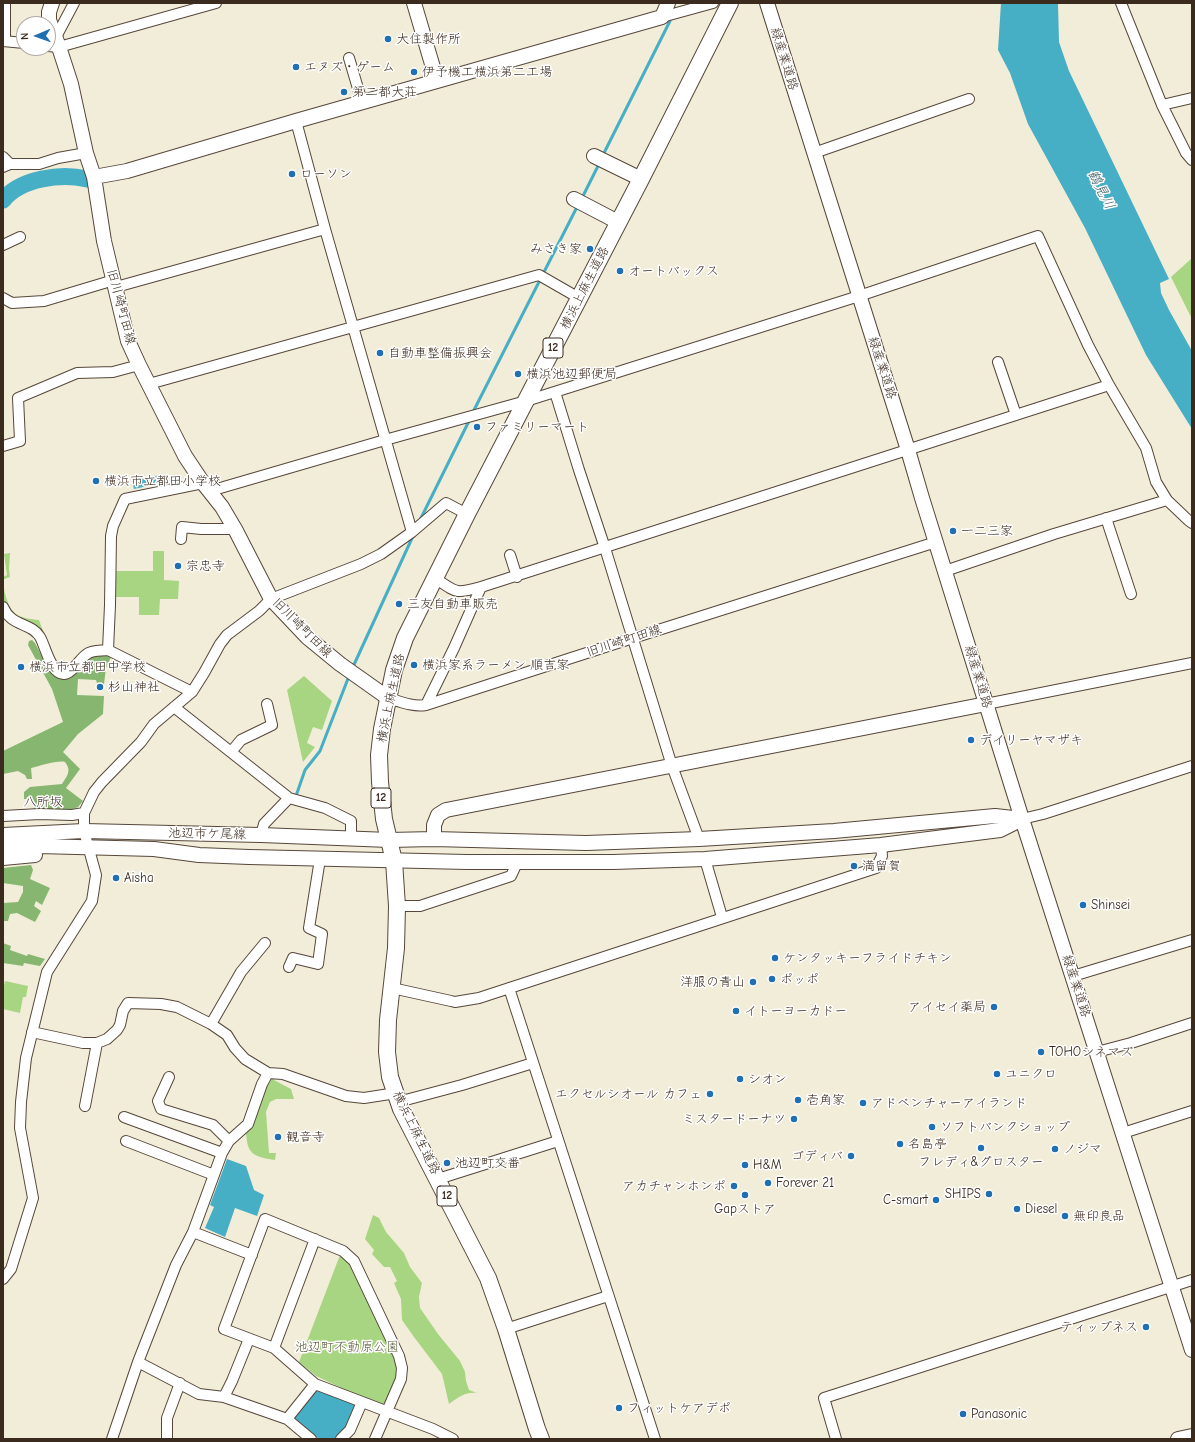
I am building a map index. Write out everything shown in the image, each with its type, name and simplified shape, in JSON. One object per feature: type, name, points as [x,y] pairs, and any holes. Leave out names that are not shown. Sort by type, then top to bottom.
[{"type":"main road","name":"横浜上麻生道路","points":[[541,1439],[536,1429],[506,1329],[485,1270],[397,1097],[390,1078],[387,1052],[388,1020],[392,988],[397,906],[394,860],[382,810],[379,755],[394,670],[405,638],[467,514],[641,179],[730,3]]},
{"type":"street","points":[[5,3],[4,41],[16,42]]},
{"type":"street","name":"旧川崎町田線","points":[[50,16],[49,12],[52,3]]},
{"type":"street","points":[[56,39],[74,3]]},
{"type":"street","points":[[56,43],[216,3]]},
{"type":"street","points":[[414,3],[437,81]]},
{"type":"street","points":[[662,17],[668,3]]},
{"type":"street","points":[[94,177],[127,171],[297,125],[362,102],[713,3]]},
{"type":"street","name":"緑産業道路","points":[[767,3],[908,450],[1022,819],[1192,1350]]},
{"type":"street","points":[[1121,3],[1162,105],[1186,153],[1192,160]]},
{"type":"street","name":"旧川崎町田線","points":[[56,48],[71,84],[86,153],[94,177],[103,234],[128,341],[185,456],[235,528],[271,599],[312,641],[347,670],[388,698],[408,705],[426,705],[936,542]]},
{"type":"street","points":[[349,58],[362,102]]},
{"type":"street","points":[[1162,105],[1192,98]]},
{"type":"street","points":[[814,153],[969,99]]},
{"type":"street","points":[[297,125],[385,440],[413,532]]},
{"type":"street","points":[[5,162],[39,164],[58,158],[86,153]]},
{"type":"street","points":[[600,159],[641,179]]},
{"type":"street","points":[[579,201],[618,222]]},
{"type":"street","points":[[3,298],[12,303],[44,300],[115,284],[325,229]]},
{"type":"street","points":[[108,650],[111,536],[113,526],[125,499],[206,487],[526,401],[859,296],[1038,236],[1082,332],[1109,385],[1146,448],[1156,482],[1167,500],[1192,523]]},
{"type":"street","points":[[3,245],[20,237]]},
{"type":"street","points":[[149,384],[354,326],[544,278],[579,298]]},
{"type":"street","points":[[998,362],[1016,415]]},
{"type":"street","points":[[3,446],[20,441],[18,398],[77,373],[113,372],[139,365]]},
{"type":"street","points":[[435,578],[454,591],[462,592],[517,577],[1109,385]]},
{"type":"street","points":[[555,392],[672,766],[699,839]]},
{"type":"street","points":[[945,571],[1106,518],[1167,500]]},
{"type":"street","points":[[3,1278],[11,1268],[33,1198],[20,1128],[22,1080],[32,1032],[47,972],[92,900],[96,875],[84,831],[84,813],[94,792],[141,742],[154,724],[192,692],[220,644],[227,635],[259,611],[271,599],[361,564],[381,554],[413,532],[446,503],[467,514]]},
{"type":"street","points":[[1106,518],[1131,594]]},
{"type":"street","points":[[181,539],[182,527],[201,529],[235,528]]},
{"type":"street","points":[[510,554],[517,577]]},
{"type":"street","points":[[426,705],[454,648],[481,587]]},
{"type":"street","points":[[3,607],[11,619],[36,631],[40,636],[52,666],[58,673],[64,674],[70,671],[87,654],[96,651],[108,650],[192,692]]},
{"type":"street","points":[[434,839],[434,825],[438,815],[446,810],[1192,663]]},
{"type":"street","points":[[231,752],[241,740],[272,725],[267,704]]},
{"type":"street","points":[[174,707],[289,798],[325,808],[352,821],[351,839]]},
{"type":"street","points":[[1022,819],[1043,814],[1192,766]]},
{"type":"street","points":[[261,835],[264,824],[289,798]]},
{"type":"street","name":"八所坂","points":[[3,816],[40,814],[72,815],[84,813]]},
{"type":"street","name":"池辺市ケ尾線","points":[[3,835],[84,831],[261,835],[389,840],[434,839],[586,843],[699,839],[834,831],[995,816],[1022,819]]},
{"type":"street","name":"池辺市ケ尾線","points":[[3,847],[38,846],[154,849],[199,855],[320,859],[613,862],[705,859],[881,845],[1000,830],[1022,819]]},
{"type":"street","name":"池辺市ケ尾線","points":[[3,830],[14,830],[26,833]]},
{"type":"street","points":[[392,988],[456,1002],[479,998],[722,917],[876,868],[882,856],[881,845]]},
{"type":"street","name":"池辺市ケ尾線","points":[[3,858],[89,848]]},
{"type":"street","points":[[289,967],[293,958],[318,964],[322,934],[309,928],[320,859]]},
{"type":"street","points":[[705,859],[722,917]]},
{"type":"street","points":[[397,906],[420,906],[511,876],[517,862]]},
{"type":"street","points":[[1073,976],[1192,940]]},
{"type":"street","points":[[211,1024],[242,972],[265,943]]},
{"type":"street","points":[[509,988],[655,1439]]},
{"type":"street","points":[[32,1032],[83,1043],[97,1043],[107,1039],[117,1030],[120,1025],[123,1011],[128,1003],[161,1004],[177,1007],[211,1024],[227,1035],[235,1048],[245,1059],[268,1073],[283,1074],[346,1096],[364,1098],[397,1097],[462,1085],[533,1063]]},
{"type":"street","points":[[1097,1052],[1131,1043],[1192,1023]]},
{"type":"street","points":[[85,1106],[97,1043]]},
{"type":"street","points":[[112,1439],[138,1362],[176,1265],[193,1232],[222,1153],[229,1141],[248,1124],[262,1084],[268,1073]]},
{"type":"street","points":[[169,1077],[158,1101],[161,1109],[213,1125],[229,1141]]},
{"type":"street","points":[[1123,1133],[1192,1110]]},
{"type":"street","points":[[124,1117],[222,1153]]},
{"type":"street","points":[[126,1141],[214,1175]]},
{"type":"street","points":[[438,1179],[558,1141]]},
{"type":"street","points":[[375,1439],[386,1412],[401,1379],[402,1368],[399,1356],[354,1262],[343,1251],[265,1219],[224,1329],[274,1348],[315,1384],[386,1412],[432,1429],[453,1439]]},
{"type":"street","points":[[193,1232],[252,1255]]},
{"type":"street","points":[[274,1348],[315,1239]]},
{"type":"street","points":[[836,1439],[824,1398],[1192,1280]]},
{"type":"street","points":[[506,1329],[608,1296]]},
{"type":"street","points":[[224,1397],[250,1339]]},
{"type":"street","points":[[138,1362],[154,1372],[199,1394],[224,1397],[287,1419],[311,1439]]},
{"type":"street","points":[[167,1439],[167,1418],[180,1384]]},
{"type":"street","points":[[287,1419],[315,1384]]},
{"type":"street","points":[[341,1439],[350,1430],[362,1402]]},
{"type":"street","points":[[1178,1439],[1192,1436]]},
{"type":"green space","points":[[1192,258],[1192,319],[1171,277]]},
{"type":"green space","points":[[153,551],[164,551],[164,580],[179,581],[178,599],[160,599],[159,615],[139,615],[139,597],[113,597],[113,571],[153,571]]},
{"type":"green space","points":[[10,553],[10,577],[4,579],[8,604],[14,613],[22,617],[39,620],[55,664],[27,624],[6,608],[3,599],[3,577],[7,575],[4,554]]},
{"type":"green space","points":[[32,640],[52,675],[63,679],[69,677],[90,657],[96,654],[103,654],[111,657],[106,668],[104,684],[97,683],[96,680],[78,679],[77,695],[104,696],[103,714],[78,734],[63,752],[80,769],[66,788],[83,801],[78,807],[73,809],[34,810],[33,799],[24,799],[24,792],[30,787],[62,784],[68,771],[65,762],[54,762],[31,768],[32,779],[27,779],[25,775],[18,771],[3,774],[3,751],[63,722],[52,689],[28,645],[29,641]]},
{"type":"green space","points":[[304,676],[332,701],[322,730],[313,727],[307,743],[315,747],[303,762],[287,690]]},
{"type":"green space","points":[[31,865],[33,870],[30,879],[50,888],[42,905],[36,901],[34,906],[41,911],[35,922],[17,913],[10,914],[8,921],[3,921],[3,903],[18,902],[23,892],[23,886],[3,883],[3,868]]},
{"type":"green space","points":[[3,943],[11,946],[10,950],[27,956],[28,954],[45,959],[40,966],[24,963],[23,966],[3,963]]},
{"type":"green space","points":[[5,981],[28,986],[26,997],[23,997],[20,1013],[3,1009],[3,990]]},
{"type":"green space","points":[[270,1078],[291,1089],[294,1099],[276,1099],[270,1102],[266,1112],[269,1153],[276,1153],[275,1160],[254,1154],[248,1147],[246,1134],[265,1086]]},
{"type":"green space","points":[[373,1215],[379,1218],[386,1232],[404,1253],[410,1267],[422,1283],[419,1297],[420,1308],[438,1334],[460,1361],[465,1372],[469,1390],[477,1393],[466,1394],[449,1404],[442,1374],[402,1320],[401,1299],[394,1283],[397,1281],[390,1267],[384,1267],[372,1254],[374,1250],[365,1239]]},
{"type":"green space","name":"池辺町不動原公園","points":[[340,1255],[351,1265],[396,1357],[398,1377],[384,1408],[316,1376],[299,1362]]},
{"type":"water","name":"鶴見川","points":[[1001,3],[1058,3],[1059,42],[1069,71],[1169,279],[1160,283],[1161,293],[1192,351],[1192,429],[1146,355],[1085,228],[1028,124],[1010,73],[998,50]]},
{"type":"water","points":[[165,474],[166,482],[134,489],[132,481]]},
{"type":"water","points":[[227,1159],[246,1166],[254,1190],[264,1195],[257,1216],[235,1208],[225,1237],[205,1228],[214,1207],[210,1205]]},
{"type":"water","points":[[315,1388],[355,1404],[357,1407],[348,1427],[335,1439],[319,1439],[295,1422],[294,1419]]},
{"type":"waterway","points":[[602,157],[670,21]]},
{"type":"waterway","points":[[582,198],[599,164]]},
{"type":"waterway","points":[[3,200],[20,187],[42,179],[54,177],[77,177],[87,179]]},
{"type":"waterway","points":[[472,414],[578,205]]},
{"type":"waterway","points":[[420,520],[470,419]]},
{"type":"waterway","points":[[352,669],[413,536]]},
{"type":"waterway","points":[[296,796],[305,770],[320,751],[349,676]]},
{"type":"place","name":"大住製作所","points":[[388,39]]},
{"type":"place","name":"エヌズ・ゲーム","points":[[296,67]]},
{"type":"place","name":"伊予機工横浜第二工場","points":[[414,72]]},
{"type":"place","name":"第二都大荘","points":[[344,92]]},
{"type":"place","name":"ローソン","points":[[292,174]]},
{"type":"place","name":"みさき家","points":[[590,249]]},
{"type":"place","name":"オートバックス","points":[[620,271]]},
{"type":"place","name":"自動車整備振興会","points":[[380,353]]},
{"type":"place","name":"横浜池辺郵便局","points":[[518,374]]},
{"type":"place","name":"ファミリーマート","points":[[477,427]]},
{"type":"place","name":"横浜市立都田小学校","points":[[96,481]]},
{"type":"place","name":"一二三家","points":[[953,531]]},
{"type":"place","name":"宗忠寺","points":[[178,566]]},
{"type":"place","name":"三友自動車販売","points":[[399,604]]},
{"type":"place","name":"横浜家系ラーメン 順吉家","points":[[414,665]]},
{"type":"place","name":"横浜市立都田中学校","points":[[21,667]]},
{"type":"place","name":"杉山神社","points":[[100,687]]},
{"type":"place","name":"デイリーヤマザキ","points":[[971,740]]},
{"type":"place","name":"満留賀","points":[[854,866]]},
{"type":"place","name":"Aisha","points":[[116,878]]},
{"type":"place","name":"Shinsei","points":[[1083,905]]},
{"type":"place","name":"ケンタッキーフライドチキン","points":[[775,958]]},
{"type":"place","name":"ポッポ","points":[[772,979]]},
{"type":"place","name":"洋服の青山","points":[[753,982]]},
{"type":"place","name":"アイセイ薬局","points":[[994,1007]]},
{"type":"place","name":"イトーヨーカドー","points":[[736,1011]]},
{"type":"place","name":"TOHOシネマズ","points":[[1041,1052]]},
{"type":"place","name":"ユニクロ","points":[[997,1074]]},
{"type":"place","name":"シオン","points":[[740,1079]]},
{"type":"place","name":"エクセルシオール カフェ","points":[[710,1094]]},
{"type":"place","name":"壱角家","points":[[798,1100]]},
{"type":"place","name":"アドベンチャーアイランド","points":[[863,1103]]},
{"type":"place","name":"ミスタードーナツ","points":[[794,1119]]},
{"type":"place","name":"ソフトバンクショップ","points":[[932,1127]]},
{"type":"place","name":"観音寺","points":[[278,1137]]},
{"type":"place","name":"名島亭","points":[[900,1144]]},
{"type":"place","name":"フレディ&グロスター","points":[[981,1148]]},
{"type":"place","name":"ノジマ","points":[[1055,1149]]},
{"type":"place","name":"ゴディバ","points":[[851,1156]]},
{"type":"place","name":"池辺町交番","points":[[447,1163]]},
{"type":"place","name":"H&M","points":[[745,1165]]},
{"type":"place","name":"Forever 21","points":[[768,1183]]},
{"type":"place","name":"アカチャンホンポ","points":[[734,1186]]},
{"type":"place","name":"SHIPS","points":[[989,1194]]},
{"type":"place","name":"Gapストア","points":[[745,1195]]},
{"type":"place","name":"C-smart","points":[[936,1200]]},
{"type":"place","name":"Diesel","points":[[1017,1209]]},
{"type":"place","name":"無印良品","points":[[1065,1216]]},
{"type":"place","name":"ティップネス","points":[[1146,1327]]},
{"type":"place","name":"フィットケアデポ","points":[[619,1408]]},
{"type":"place","name":"Panasonic","points":[[963,1414]]}]
